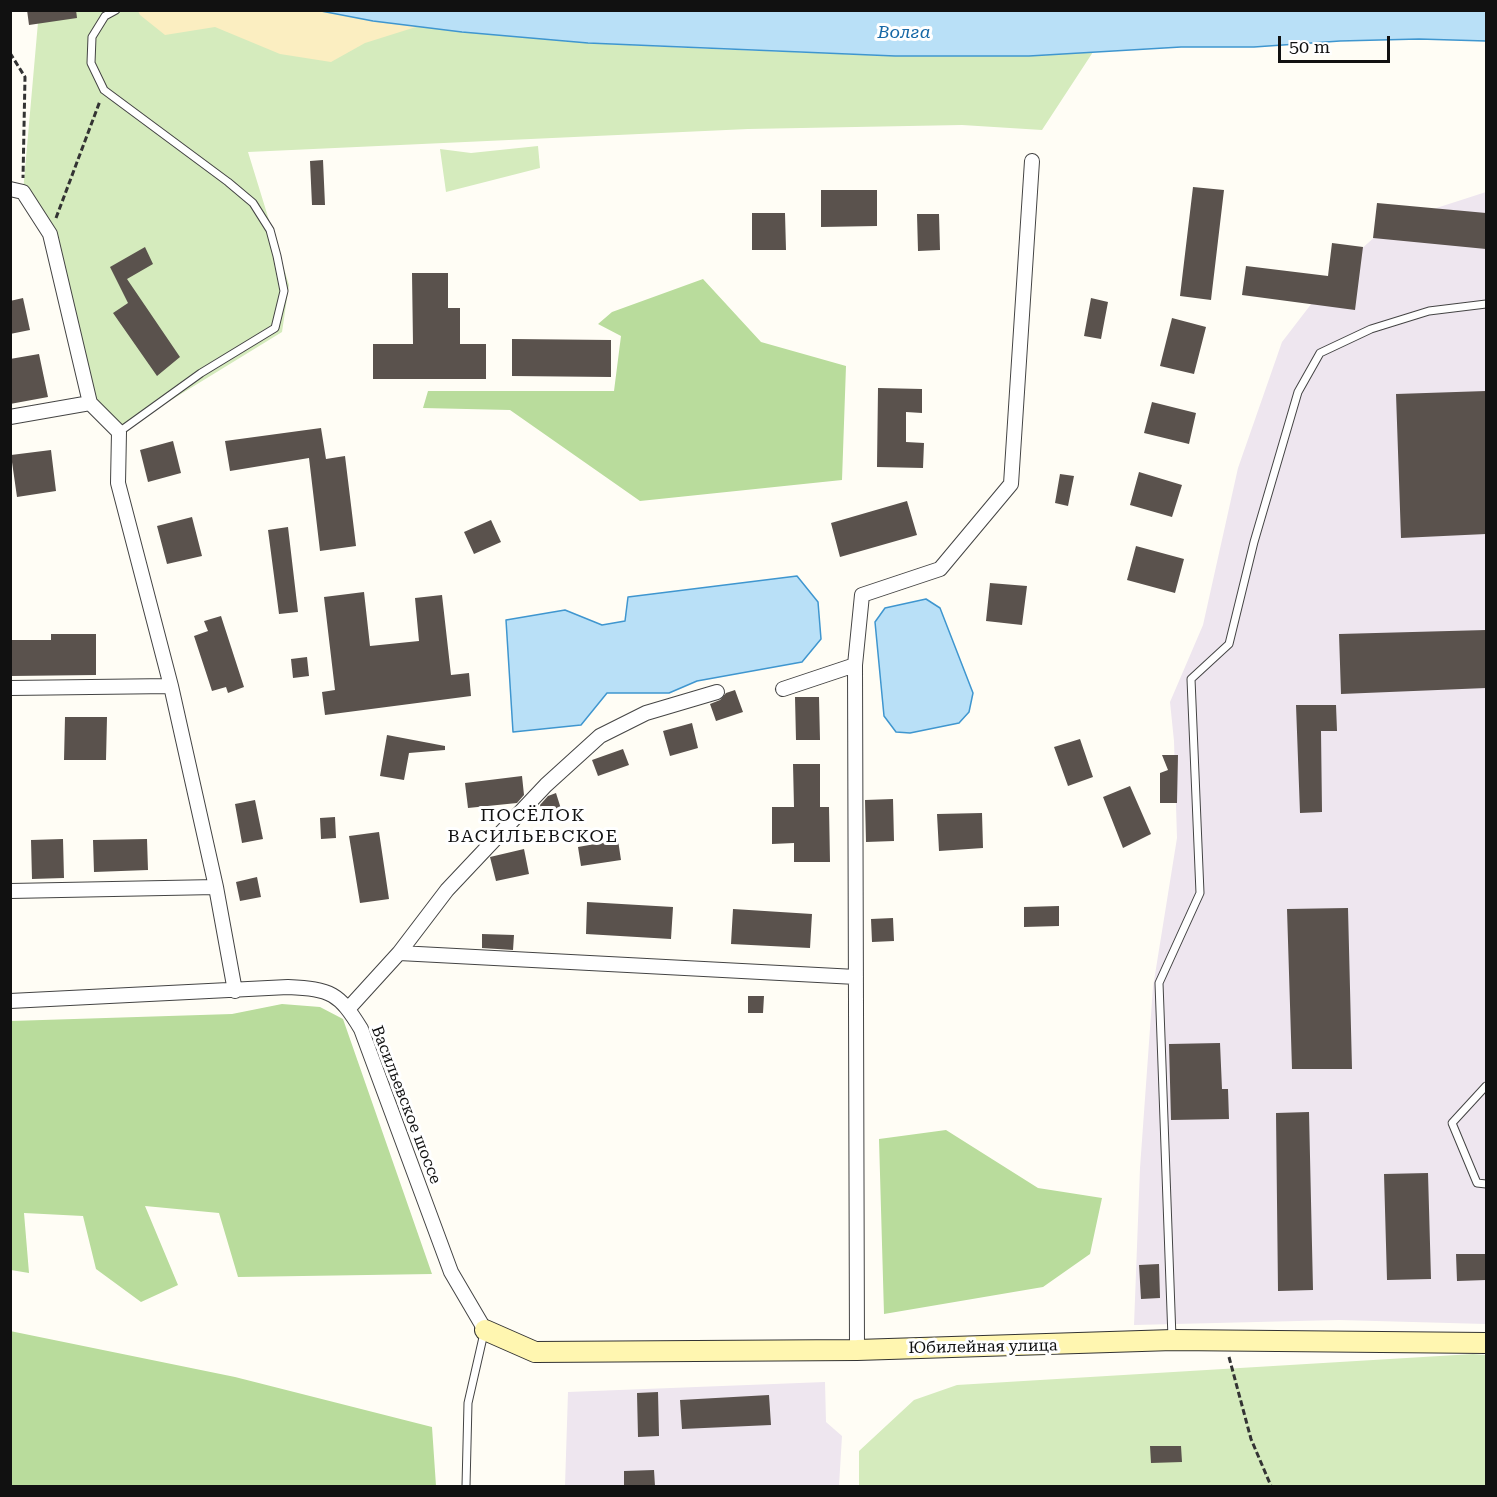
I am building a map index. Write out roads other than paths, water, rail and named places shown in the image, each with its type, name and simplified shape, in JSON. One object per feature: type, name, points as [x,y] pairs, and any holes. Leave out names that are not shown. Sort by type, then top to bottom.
[{"type":"street","points":[[857,1350],[855,665],[862,595],[940,569],[1011,484],[1032,161]]},
{"type":"street","points":[[17,190],[50,234],[90,403],[119,432],[118,483],[171,686],[216,887],[235,991]]},
{"type":"street","points":[[10,417],[90,403]]},
{"type":"street","points":[[783,688],[855,665]]},
{"type":"street","points":[[10,688],[171,686]]},
{"type":"street","points":[[348,1009],[399,953],[447,890],[546,784],[600,736],[646,713],[717,692]]},
{"type":"street","points":[[10,891],[216,887]]},
{"type":"street","points":[[399,953],[856,977]]},
{"type":"street","name":"Васильевское шоссе","points":[[10,1001],[288,987],[311,988],[334,994],[362,1029],[451,1272],[485,1330]]},
{"type":"street","name":"Юбилейная улица","points":[[485,1330],[535,1352],[857,1350],[1173,1341],[1486,1343]]},
{"type":"lane","points":[[116,10],[105,16],[92,37],[91,63],[104,90],[253,203],[270,230],[278,256],[284,291],[275,328],[201,373],[119,432]]},
{"type":"lane","points":[[1173,1341],[1159,983],[1200,893],[1191,679],[1229,644],[1254,543],[1298,392],[1320,353],[1371,329],[1429,311],[1486,304]]},
{"type":"lane","points":[[1486,1086],[1452,1123],[1477,1183],[1486,1184]]},
{"type":"lane","points":[[466,1486],[468,1403],[485,1330]]},
{"type":"water","name":"Волга","points":[[1486,10],[1486,41],[1419,39],[1340,41],[1254,47],[1181,47],[1029,56],[895,56],[588,43],[462,32],[373,21],[321,11]]},
{"type":"water","points":[[797,576],[818,602],[821,639],[802,662],[697,681],[669,693],[607,693],[581,725],[513,732],[506,620],[565,610],[602,625],[625,621],[628,597]]},
{"type":"water","points":[[926,599],[940,608],[973,693],[969,712],[959,723],[910,733],[896,732],[884,716],[875,622],[885,608]]},
{"type":"district","name":"ПОСЁЛОК ВАСИЛЬЕВСКОЕ","points":[[533,826]]}]
